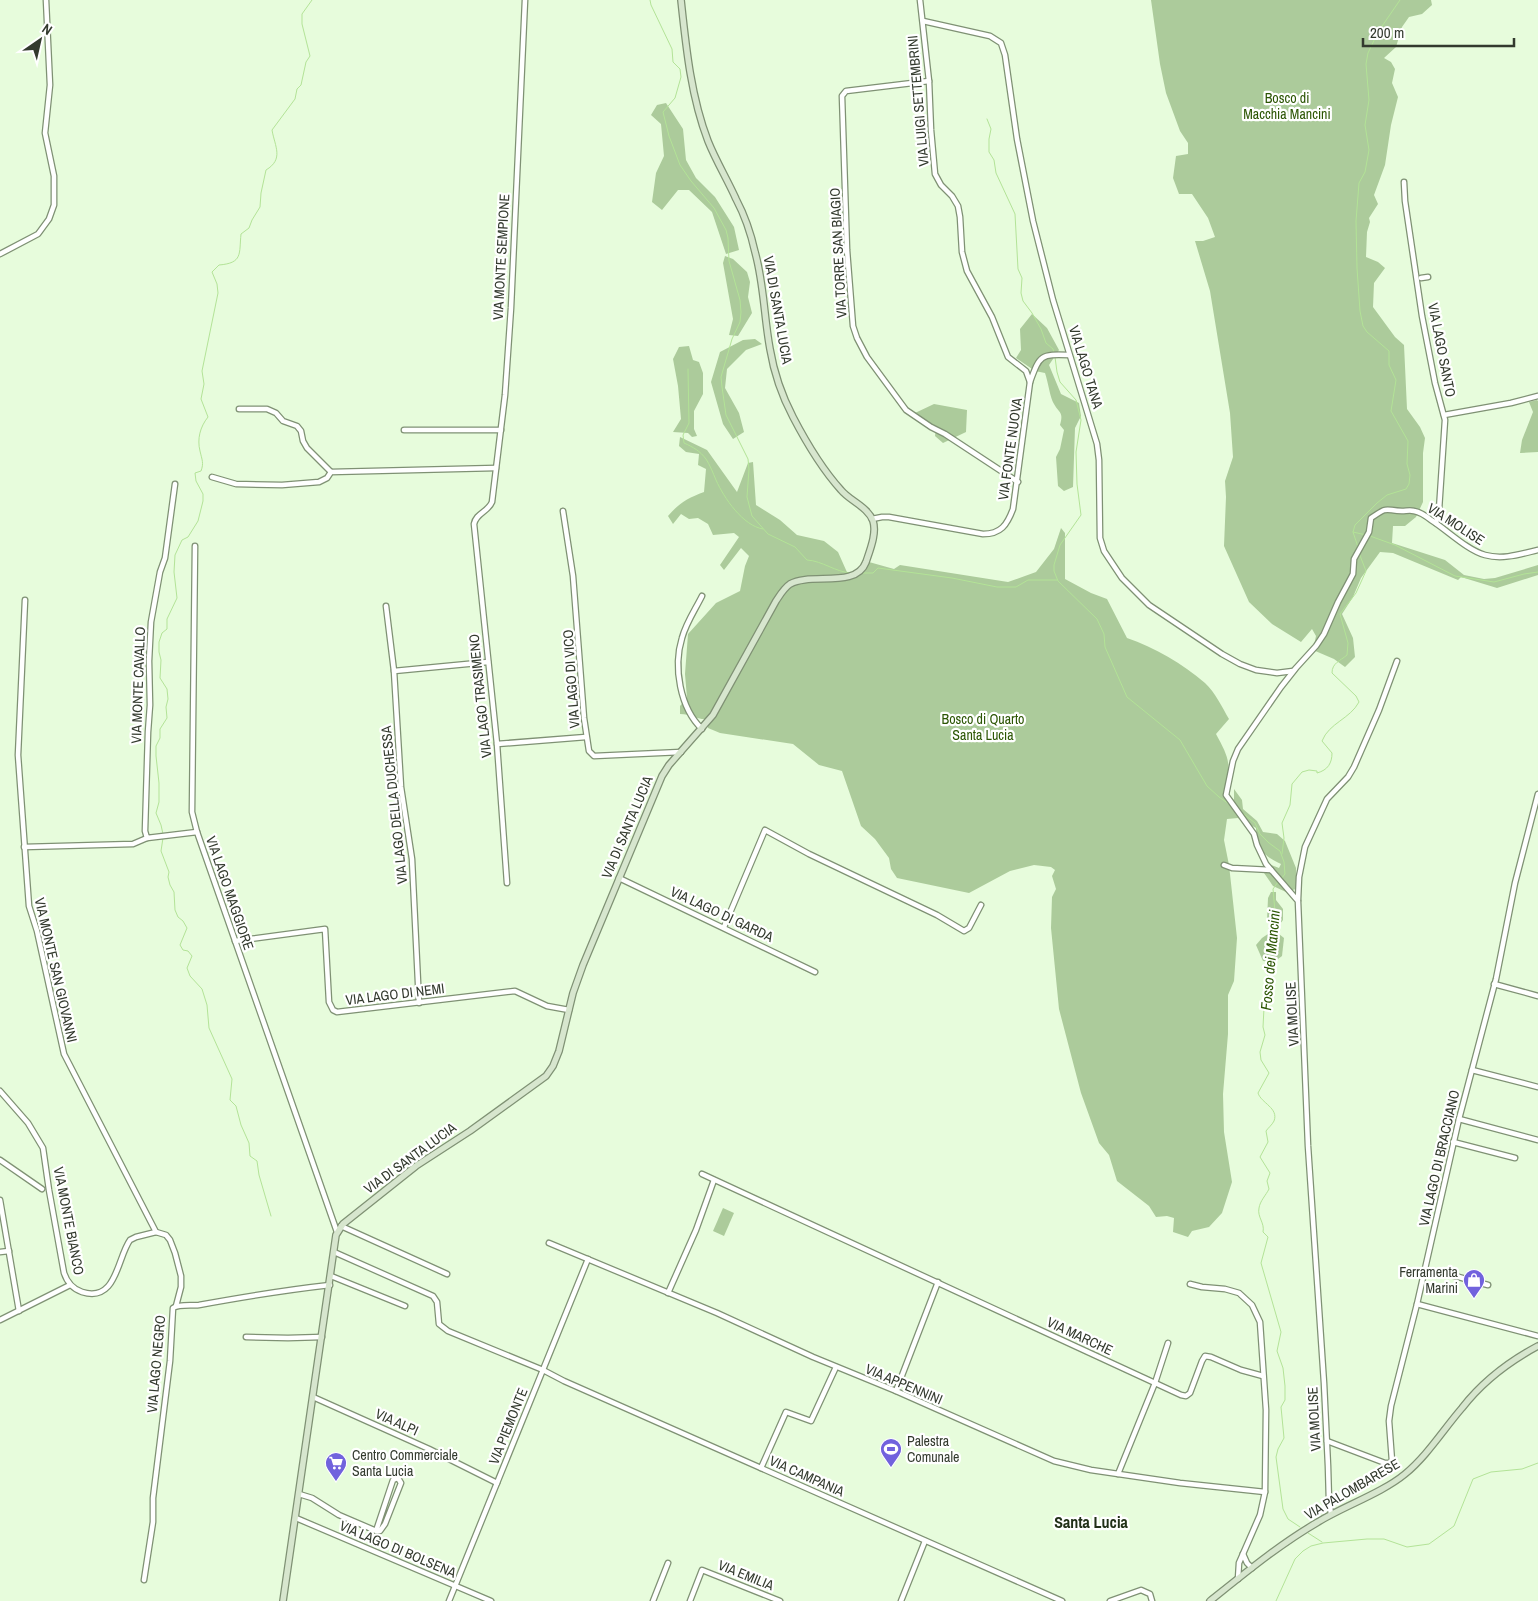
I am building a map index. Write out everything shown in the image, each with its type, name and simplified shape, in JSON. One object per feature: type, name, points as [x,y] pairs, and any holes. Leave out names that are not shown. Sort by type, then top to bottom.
[{"type":"street","points":[[0,254],[38,234],[49,219],[54,205],[54,176],[45,133],[50,85],[46,0]]},
{"type":"street","name":"VIA MONTE SEMPIONE","points":[[485,512],[492,502],[501,430],[511,308],[524,0]]},
{"type":"street","name":"VIA DI SANTA LUCIA","points":[[283,1601],[337,1232],[341,1226],[428,1157],[470,1131],[543,1079],[551,1069],[557,1057],[581,970],[662,776],[713,715],[776,601],[786,587],[796,582],[842,577],[858,573],[866,562],[874,535],[872,519],[866,511],[842,491],[825,469],[795,422],[781,389],[769,348],[761,276],[751,236],[738,202],[708,141],[698,110],[681,0]]},
{"type":"street","name":"VIA LUIGI SETTEMBRINI","points":[[920,0],[929,81],[934,169],[938,179],[959,209],[964,266],[992,317],[1008,357],[1026,370],[1030,382]]},
{"type":"street","name":"VIA LAGO TANA","points":[[923,21],[990,36],[997,39],[1002,46],[1010,81],[1016,139],[1030,209],[1050,289],[1088,411],[1098,450],[1100,538],[1104,552],[1111,565],[1127,584],[1152,608],[1240,664],[1270,673],[1294,671]]},
{"type":"street","name":"VIA TORRE SAN BIAGIO","points":[[929,81],[846,91],[842,96],[847,250],[852,321],[857,338],[867,357],[906,410],[1018,482]]},
{"type":"street","name":"VIA LAGO SANTO","points":[[1404,182],[1405,201],[1422,316],[1445,424],[1440,500],[1436,523]]},
{"type":"street","points":[[1421,278],[1428,277]]},
{"type":"street","name":"VIA FONTE NUOVA","points":[[872,519],[889,517],[971,533],[987,534],[994,533],[1004,527],[1013,510],[1030,382],[1039,360],[1051,354],[1069,355]]},
{"type":"street","points":[[1444,415],[1512,403],[1538,396]]},
{"type":"street","points":[[239,408],[271,410],[283,421],[298,426],[307,448],[331,472],[496,468]]},
{"type":"street","points":[[404,430],[501,430]]},
{"type":"street","points":[[212,477],[236,484],[282,485],[319,482],[327,478],[331,472]]},
{"type":"street","name":"VIA MONTE CAVALLO","points":[[147,838],[151,622],[160,572],[165,559],[175,484]]},
{"type":"street","name":"VIA MOLISE","points":[[1294,671],[1324,634],[1353,574],[1354,559],[1369,532],[1371,518],[1383,509],[1414,511],[1436,523],[1469,547],[1484,555],[1502,557],[1538,550]]},
{"type":"street","name":"VIA LAGO DI VICO","points":[[563,511],[573,576],[588,751],[594,756],[681,752]]},
{"type":"street","name":"VIA LAGO TRASIMENO","points":[[485,512],[476,517],[474,524],[496,744],[507,883]]},
{"type":"street","name":"VIA LAGO MAGGIORE","points":[[195,546],[191,799],[197,832],[337,1232]]},
{"type":"street","points":[[702,596],[682,637],[679,663],[685,705],[691,717],[702,730]]},
{"type":"street","name":"VIA MONTE SAN GIOVANNI","points":[[25,600],[18,751],[28,902],[38,933],[63,1051],[156,1232]]},
{"type":"street","name":"VIA LAGO DELLA DUCHESSA","points":[[386,606],[394,671],[401,787],[412,859],[418,1003]]},
{"type":"street","name":"VIA MOLISE","points":[[1331,1514],[1328,1501],[1327,1441],[1308,1146],[1298,901],[1299,877],[1305,847],[1327,799],[1354,768],[1363,743],[1379,710],[1397,661]]},
{"type":"street","points":[[394,671],[488,662]]},
{"type":"street","points":[[1294,671],[1236,753],[1226,795],[1235,810],[1253,832],[1263,858],[1271,870],[1298,901]]},
{"type":"street","points":[[496,744],[586,737]]},
{"type":"street","name":"VIA LAGO DI BRACCIANO","points":[[1327,1441],[1385,1463],[1391,1462],[1390,1412],[1417,1304],[1458,1119],[1494,984],[1515,883],[1538,794]]},
{"type":"street","points":[[724,927],[765,830],[808,854],[937,915],[964,931],[969,928],[981,905]]},
{"type":"street","points":[[24,846],[133,844],[147,838],[197,832]]},
{"type":"street","points":[[1224,866],[1271,870]]},
{"type":"street","name":"VIA LAGO DI GARDA","points":[[619,878],[815,972]]},
{"type":"street","name":"VIA LAGO DI NEMI","points":[[235,940],[325,928],[329,1002],[333,1010],[340,1012],[515,991],[547,1006],[569,1010]]},
{"type":"street","points":[[1494,984],[1538,996]]},
{"type":"street","points":[[1472,1070],[1538,1087]]},
{"type":"street","name":"VIA MONTE BIANCO","points":[[0,1091],[28,1123],[43,1148],[64,1273],[70,1285],[85,1293],[103,1291],[113,1280],[130,1240],[156,1232]]},
{"type":"street","points":[[1458,1119],[1538,1140]]},
{"type":"street","points":[[1453,1142],[1515,1158]]},
{"type":"street","points":[[0,1160],[42,1189]]},
{"type":"street","name":"VIA MARCHE","points":[[702,1174],[1181,1395],[1188,1396],[1202,1360],[1206,1356],[1237,1369],[1263,1376]]},
{"type":"street","points":[[668,1293],[696,1230],[714,1180]]},
{"type":"street","points":[[0,1200],[19,1311]]},
{"type":"street","points":[[341,1226],[447,1274]]},
{"type":"street","points":[[156,1232],[164,1234],[169,1239],[178,1260],[181,1281],[176,1306]]},
{"type":"street","name":"VIA APPENNINI","points":[[550,1243],[836,1367],[896,1391],[1053,1464],[1265,1492]]},
{"type":"street","points":[[0,1252],[9,1251]]},
{"type":"street","name":"VIA CAMPANIA","points":[[334,1252],[433,1296],[437,1302],[438,1322],[446,1330],[543,1370],[564,1381],[1062,1601]]},
{"type":"street","name":"VIA PIEMONTE","points":[[449,1601],[588,1259]]},
{"type":"street","points":[[1444,1273],[1488,1285]]},
{"type":"street","points":[[331,1276],[405,1306]]},
{"type":"street","points":[[896,1391],[938,1282]]},
{"type":"street","points":[[1190,1284],[1200,1287],[1225,1288],[1244,1296],[1257,1314],[1260,1326],[1266,1416],[1265,1492],[1260,1515],[1239,1563],[1238,1579]]},
{"type":"street","points":[[0,1320],[70,1285]]},
{"type":"street","name":"VIA LAGO NEGRO","points":[[144,1580],[153,1522],[152,1498],[170,1361],[172,1310],[176,1306],[192,1306],[272,1291],[330,1285]]},
{"type":"street","points":[[1417,1304],[1538,1336]]},
{"type":"street","points":[[246,1337],[322,1337]]},
{"type":"street","points":[[1118,1474],[1155,1383],[1168,1343]]},
{"type":"street","name":"VIA PALOMBARESE","points":[[1210,1601],[1295,1537],[1331,1514],[1405,1474],[1485,1383],[1507,1365],[1538,1346]]},
{"type":"street","points":[[761,1468],[786,1412],[812,1422],[836,1367]]},
{"type":"street","name":"VIA ALPI","points":[[313,1397],[429,1449],[497,1483]]},
{"type":"street","points":[[299,1494],[312,1498],[339,1515],[376,1531],[381,1530],[385,1524],[401,1483],[398,1478],[394,1479],[392,1483],[376,1531]]},
{"type":"street","name":"VIA LAGO DI BOLSENA","points":[[296,1518],[491,1601]]},
{"type":"street","points":[[902,1601],[925,1540]]},
{"type":"street","points":[[1243,1554],[1247,1563],[1252,1568]]},
{"type":"street","points":[[653,1601],[668,1563]]},
{"type":"street","name":"VIA EMILIA","points":[[690,1601],[702,1570],[780,1601]]},
{"type":"street","points":[[1110,1601],[1142,1590],[1150,1594],[1152,1601]]},
{"type":"green space","name":"Bosco di Macchia Mancini","points":[[1151,0],[1431,0],[1432,5],[1422,14],[1409,17],[1402,27],[1396,47],[1384,58],[1391,62],[1395,69],[1392,83],[1398,97],[1391,125],[1385,165],[1374,195],[1378,204],[1369,218],[1370,222],[1367,232],[1366,257],[1378,262],[1385,268],[1374,283],[1373,307],[1395,337],[1404,345],[1407,409],[1420,427],[1425,438],[1423,453],[1423,502],[1416,517],[1405,526],[1393,526],[1392,543],[1445,560],[1464,575],[1484,579],[1495,578],[1538,565],[1538,575],[1497,588],[1461,577],[1458,580],[1393,553],[1380,552],[1361,578],[1353,597],[1342,614],[1353,638],[1355,657],[1345,667],[1334,659],[1313,650],[1316,636],[1312,629],[1301,642],[1272,624],[1249,602],[1224,546],[1225,481],[1233,457],[1230,413],[1210,291],[1195,241],[1203,241],[1215,237],[1208,218],[1192,194],[1179,194],[1173,178],[1176,156],[1188,154],[1188,143],[1180,131],[1166,93]]},
{"type":"green space","points":[[666,103],[683,129],[686,160],[696,178],[715,197],[734,227],[739,250],[726,254],[712,212],[689,190],[678,190],[662,210],[652,202],[656,173],[664,156],[661,124],[651,115],[657,105]]},
{"type":"green space","points":[[725,256],[733,259],[747,272],[750,282],[748,297],[752,313],[738,336],[729,335],[733,319],[723,263]]},
{"type":"green space","points":[[1032,314],[1047,328],[1059,350],[1049,365],[1061,394],[1079,403],[1081,416],[1075,428],[1073,487],[1064,491],[1058,486],[1056,457],[1060,449],[1064,430],[1060,425],[1061,415],[1053,401],[1045,373],[1035,371],[1016,358],[1021,350],[1020,329]]},
{"type":"green space","points":[[755,339],[762,344],[746,350],[727,369],[725,388],[739,413],[744,432],[733,439],[723,424],[711,382],[720,352],[743,340]]},
{"type":"green space","points":[[689,346],[693,360],[699,362],[703,373],[703,394],[694,411],[694,429],[697,436],[692,437],[688,433],[673,432],[681,419],[673,359],[679,347]]},
{"type":"green space","points":[[1537,400],[1538,452],[1520,453],[1522,440],[1533,412],[1529,402]]},
{"type":"green space","points":[[934,404],[967,410],[966,432],[943,443],[935,436],[936,428],[915,413]]},
{"type":"green space","name":"Bosco di Quarto Santa Lucia","points":[[680,437],[707,450],[737,492],[748,463],[753,462],[756,505],[780,520],[797,535],[824,541],[838,552],[850,579],[861,574],[869,562],[894,569],[900,565],[1008,582],[1036,572],[1054,549],[1061,528],[1065,533],[1065,579],[1107,599],[1127,638],[1158,651],[1178,663],[1205,683],[1215,695],[1229,719],[1216,734],[1224,749],[1229,768],[1224,790],[1234,800],[1234,789],[1242,800],[1243,809],[1257,821],[1263,832],[1277,834],[1285,841],[1296,868],[1296,889],[1286,892],[1273,886],[1264,873],[1269,864],[1279,868],[1281,864],[1262,851],[1258,842],[1256,828],[1238,818],[1227,819],[1224,840],[1229,865],[1237,938],[1234,981],[1228,995],[1228,1034],[1223,1094],[1224,1132],[1232,1182],[1222,1213],[1209,1227],[1192,1231],[1188,1237],[1173,1232],[1174,1218],[1167,1216],[1156,1217],[1149,1206],[1117,1181],[1109,1155],[1099,1143],[1081,1093],[1059,1009],[1051,928],[1052,897],[1056,889],[1052,876],[1055,870],[1051,867],[1034,865],[1010,871],[969,893],[897,878],[891,869],[889,858],[875,839],[861,826],[842,771],[819,765],[793,744],[720,733],[708,728],[708,719],[680,714],[680,706],[687,698],[685,674],[688,634],[716,603],[740,591],[749,556],[741,548],[724,570],[720,565],[739,537],[734,533],[713,535],[708,524],[698,518],[689,519],[681,514],[673,524],[668,516],[684,501],[704,492],[706,469],[698,465],[699,454],[686,452],[679,446]]},
{"type":"green space","points":[[1271,892],[1276,892],[1276,900],[1283,909],[1283,920],[1277,928],[1267,920],[1268,898]]},
{"type":"green space","points":[[1274,930],[1284,938],[1282,956],[1274,962],[1263,961],[1256,945],[1262,938]]},
{"type":"green space","points":[[723,1208],[734,1213],[724,1236],[713,1231]]},
{"type":"waterway","points":[[163,834],[156,813],[159,802],[156,746],[160,738],[160,729],[167,718],[166,707],[168,699],[167,689],[160,678],[159,642],[162,633],[167,629],[167,619],[177,598],[174,572],[175,555],[182,540],[188,537],[198,521],[203,501],[203,494],[196,481],[195,473],[201,471],[202,468],[199,438],[201,429],[208,417],[201,399],[204,384],[202,371],[218,293],[217,284],[212,272],[219,265],[236,260],[241,234],[249,228],[260,207],[266,170],[272,166],[277,157],[272,130],[295,99],[297,89],[301,85],[306,62],[310,56],[302,24],[302,14],[312,0]]},
{"type":"waterway","points":[[650,0],[672,49],[673,62],[680,69],[681,77],[675,98],[663,112],[669,136],[680,165],[714,208],[726,230],[728,238],[729,261],[740,300],[741,312],[740,322],[732,339],[721,377],[726,415],[748,459],[747,497],[752,516],[768,534],[795,547],[807,560],[851,573]]},
{"type":"waterway","points":[[1358,547],[1353,532],[1355,525],[1387,495],[1406,489],[1409,484],[1410,475],[1407,464],[1408,441],[1391,411],[1396,380],[1389,365],[1389,351],[1367,332],[1363,326],[1357,268],[1356,221],[1359,183],[1365,172],[1369,150],[1365,125],[1369,100],[1366,64],[1368,53],[1378,32],[1400,0]]},
{"type":"waterway","name":"Fosso dei Mancini","points":[[987,119],[991,129],[989,152],[994,160],[996,173],[1015,214],[1018,269],[1022,278],[1021,293],[1023,301],[1041,329],[1046,343],[1053,349],[1054,353]]},
{"type":"waterway","name":"Fosso dei Mancini","points":[[1055,357],[1060,382],[1076,400],[1081,420],[1076,452],[1077,484],[1081,515],[1060,545],[1054,571],[1058,581],[1097,619],[1104,634],[1105,647],[1127,697],[1180,740],[1207,786],[1232,806]]},
{"type":"waterway","points":[[688,369],[689,423],[683,435],[684,443],[706,459],[719,487],[741,517],[748,523],[763,529]]},
{"type":"waterway","points":[[1353,532],[1366,535]]},
{"type":"waterway","points":[[1370,536],[1395,545],[1455,576],[1494,582],[1538,572]]},
{"type":"waterway","points":[[1282,854],[1284,838],[1282,823],[1290,805],[1292,784],[1302,772],[1309,770],[1317,771],[1317,773],[1329,766],[1332,753],[1322,741],[1329,730],[1350,713],[1359,702],[1356,696],[1332,673],[1335,664],[1347,655],[1348,643],[1340,614],[1356,593],[1366,571],[1359,553]]},
{"type":"waterway","points":[[860,573],[873,573],[878,568],[952,578],[997,587],[1016,587],[1028,580],[1057,580]]},
{"type":"waterway","name":"Fosso dei Mancini","points":[[1240,811],[1255,823],[1260,834],[1280,851],[1284,862],[1285,874],[1281,879]]},
{"type":"waterway","points":[[163,838],[161,851],[169,872],[170,885],[174,892],[175,910],[187,928],[180,945],[183,950],[188,951],[192,956],[187,968],[190,976],[202,989],[207,1005],[209,1028],[232,1079],[230,1100],[236,1106],[241,1125],[249,1143],[250,1156],[257,1161],[259,1175],[271,1216]]},
{"type":"waterway","name":"Fosso dei Mancini","points":[[1278,882],[1273,889],[1275,912],[1271,925],[1270,971],[1265,981],[1267,997],[1264,1008],[1263,1027],[1265,1035],[1260,1052],[1261,1060],[1269,1073],[1258,1093],[1262,1100],[1272,1109],[1275,1116],[1274,1121],[1266,1131],[1268,1142],[1260,1157],[1270,1173],[1267,1181],[1269,1189],[1259,1211],[1263,1232],[1268,1237],[1261,1263],[1281,1332],[1277,1351],[1283,1368],[1285,1386],[1285,1400],[1281,1407],[1284,1438],[1276,1457],[1283,1509],[1288,1519],[1300,1527]]},
{"type":"waterway","points":[[1276,1601],[1295,1559],[1311,1546],[1367,1539],[1384,1539],[1407,1547],[1429,1544],[1454,1526],[1473,1479],[1491,1472],[1522,1469],[1538,1463]]},
{"type":"waterway","name":"Fosso dei Mancini","points":[[1308,1533],[1322,1542]]},
{"type":"place","name":"Ferramenta Marini","points":[[1474,1299]]},
{"type":"place","name":"Palestra Comunale","points":[[891,1468]]},
{"type":"place","name":"Centro Commerciale Santa Lucia","points":[[336,1482]]},
{"type":"district","name":"Santa Lucia","points":[[1091,1522]]}]
